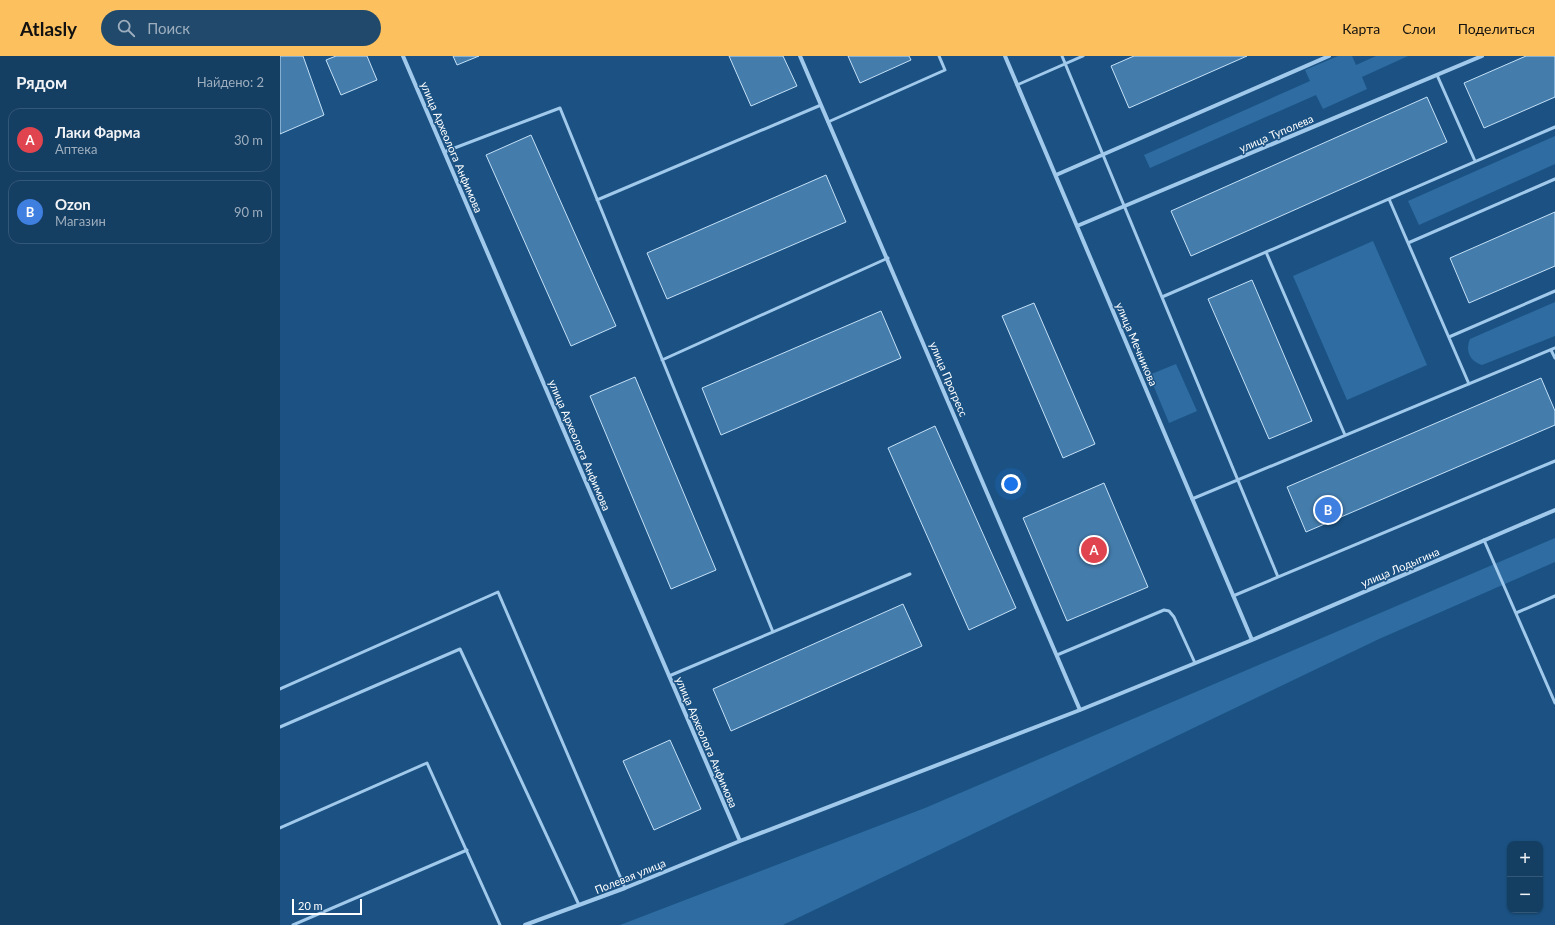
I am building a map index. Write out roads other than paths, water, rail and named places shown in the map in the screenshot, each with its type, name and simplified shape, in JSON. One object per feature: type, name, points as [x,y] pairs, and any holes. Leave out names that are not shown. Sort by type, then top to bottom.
[{"type":"street","name":"улица Археолога Анфимова","points":[[403,56],[740,841]]},
{"type":"street","name":"улица Прогресс","points":[[800,56],[888,258],[1080,710]]},
{"type":"street","name":"улица Мечникова","points":[[1005,56],[1252,640]]},
{"type":"street","points":[[1056,175],[1329,56]]},
{"type":"street","name":"улица Туполева","points":[[1077,226],[1482,56]]},
{"type":"street","name":"улица Лодыгина","points":[[1080,710],[1252,640],[1555,510]]},
{"type":"street","name":"Полевая улица","points":[[525,925],[625,888],[740,841],[1080,710]]},
{"type":"lane","points":[[828,122],[945,70],[939,56]]},
{"type":"lane","points":[[1062,56],[1278,577]]},
{"type":"lane","points":[[1017,85],[1083,56]]},
{"type":"lane","points":[[1437,75],[1475,161]]},
{"type":"lane","points":[[597,200],[821,105]]},
{"type":"lane","points":[[444,152],[560,108],[773,632]]},
{"type":"lane","points":[[1162,297],[1555,127]]},
{"type":"lane","points":[[1408,243],[1555,179]]},
{"type":"lane","points":[[1389,199],[1469,384]]},
{"type":"lane","points":[[1266,252],[1345,435]]},
{"type":"lane","points":[[662,360],[888,258]]},
{"type":"lane","points":[[1448,337],[1555,291]]},
{"type":"lane","points":[[1192,499],[1553,349],[1555,358]]},
{"type":"lane","points":[[1233,596],[1555,460]]},
{"type":"lane","points":[[1484,540],[1555,703]]},
{"type":"lane","points":[[669,676],[910,574]]},
{"type":"lane","points":[[280,688],[498,592],[625,888]]},
{"type":"lane","points":[[1516,613],[1555,596]]},
{"type":"lane","points":[[1057,655],[1164,610],[1170,611],[1174,617],[1195,663]]},
{"type":"lane","points":[[280,727],[460,649],[579,905]]},
{"type":"lane","points":[[280,828],[427,763],[500,925]]},
{"type":"lane","points":[[293,925],[467,850]]},
{"type":"place","name":"Ozon","points":[[1328,510]]},
{"type":"place","name":"Лаки Фарма","points":[[1094,550]]}]
